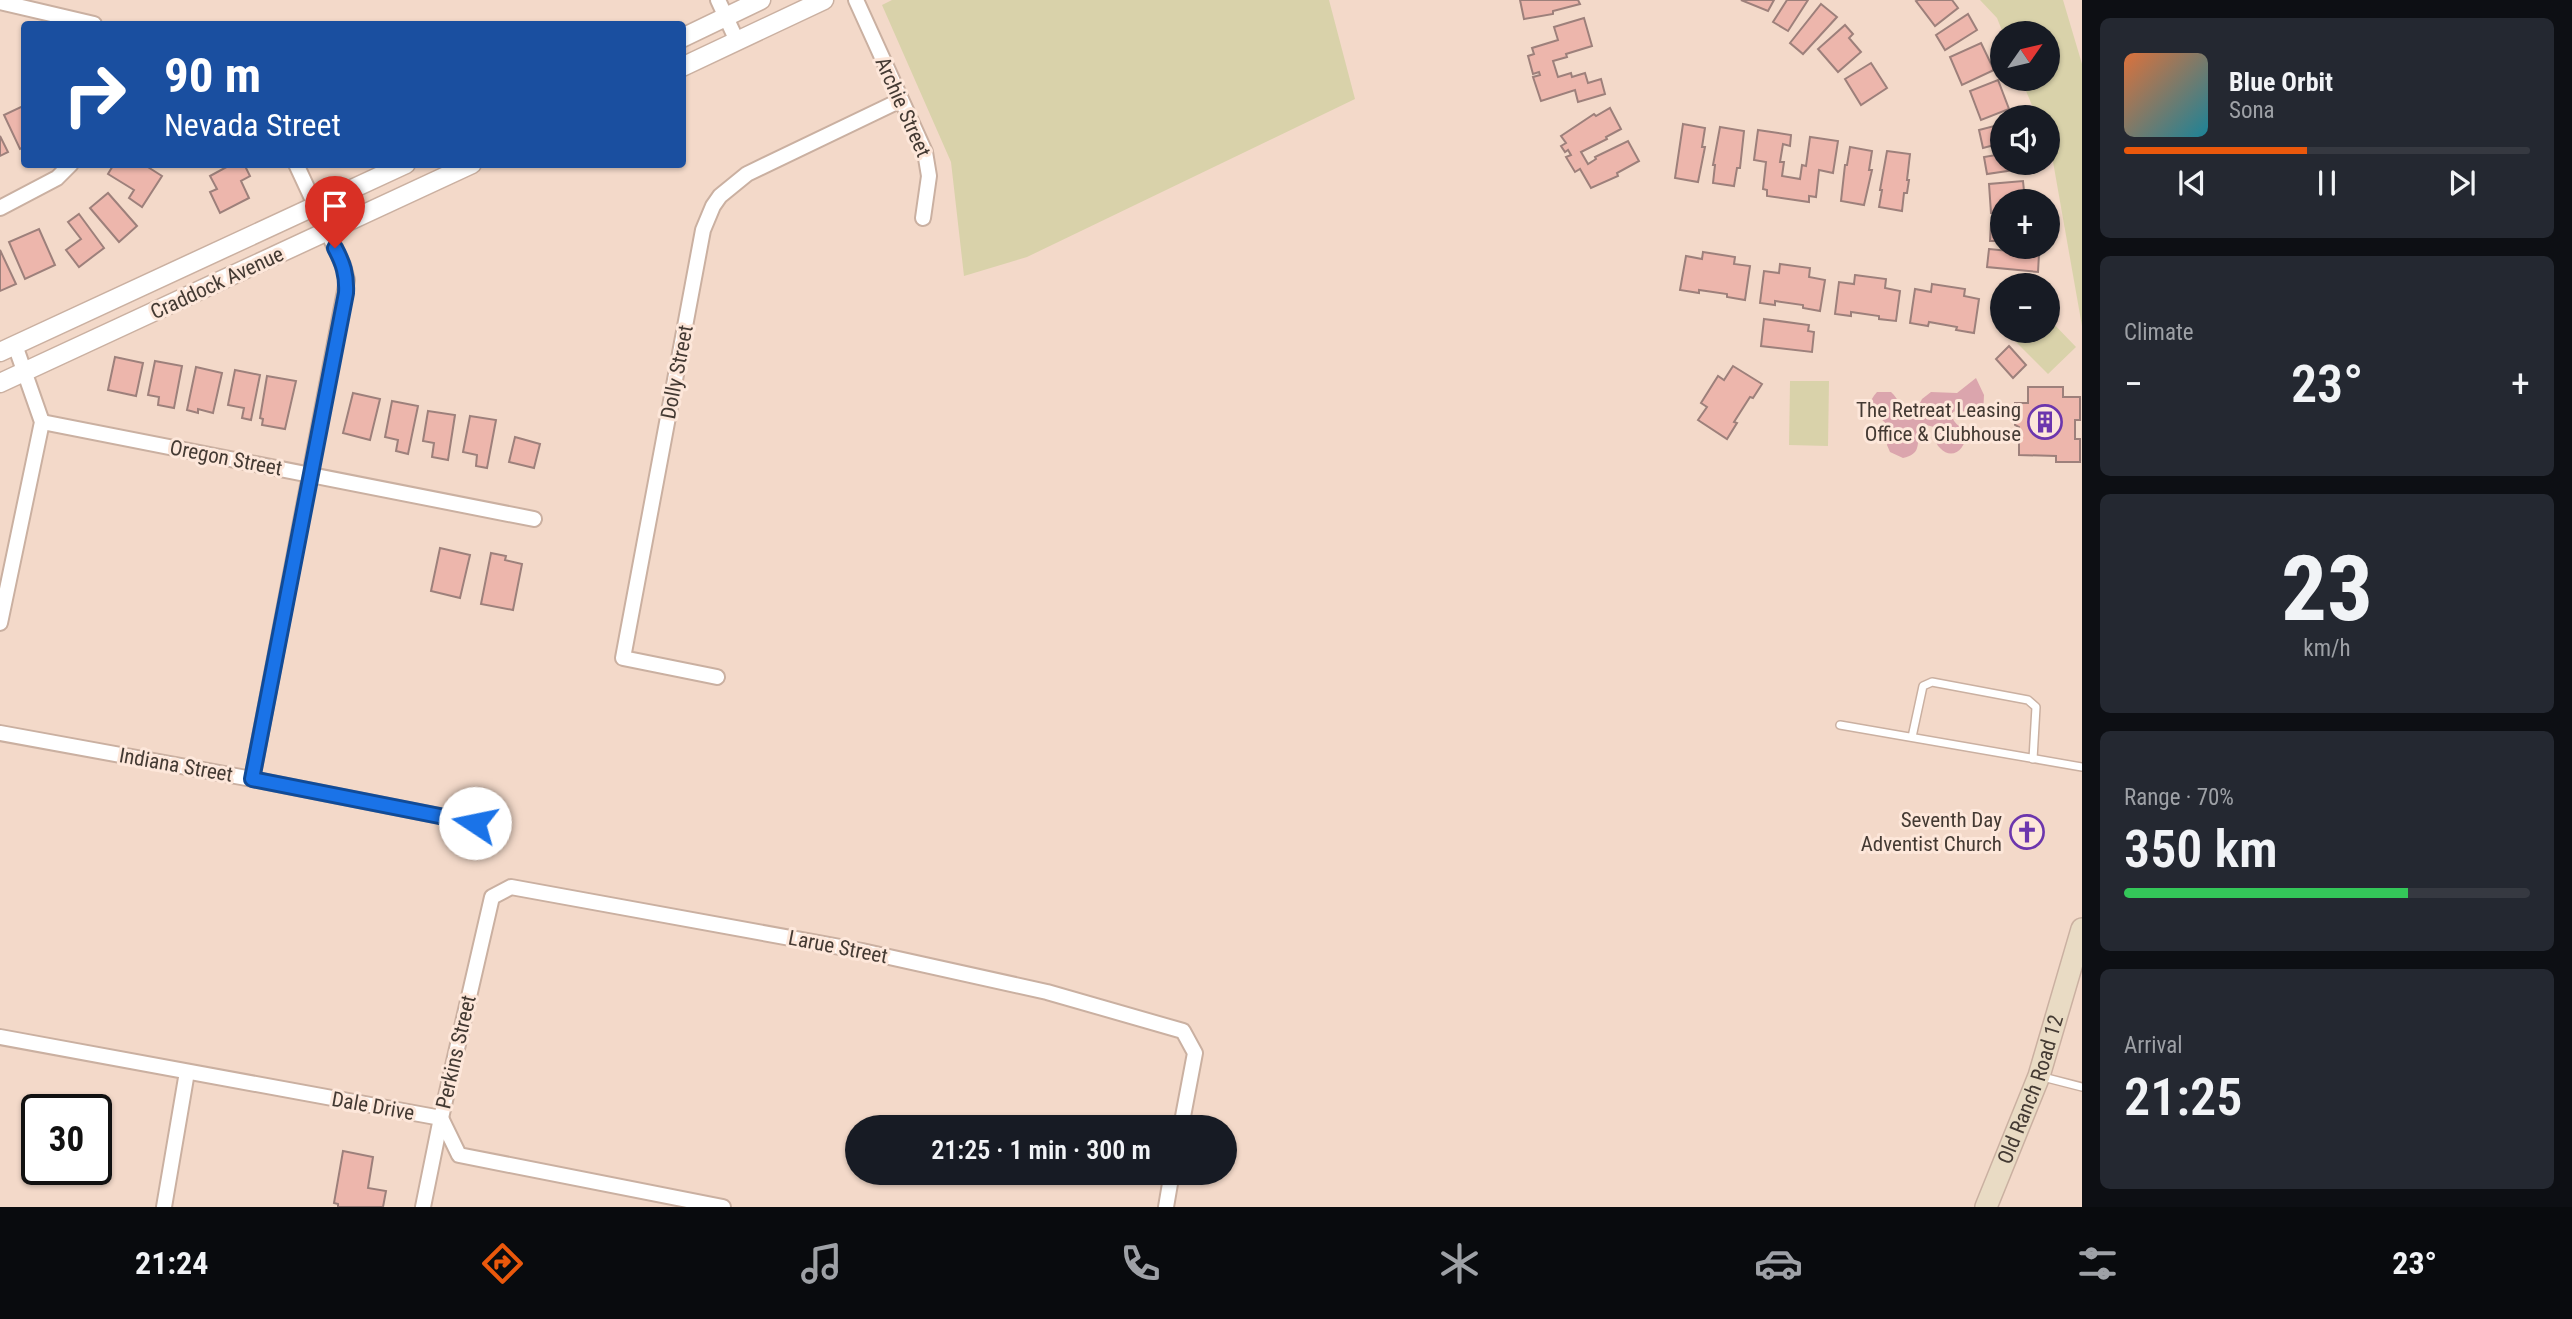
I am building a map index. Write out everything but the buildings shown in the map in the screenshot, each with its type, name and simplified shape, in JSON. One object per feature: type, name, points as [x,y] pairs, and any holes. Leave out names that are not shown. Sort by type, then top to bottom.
[{"type":"main road","name":"Old Ranch Road 12","points":[[1986,1207],[2039,1076],[2082,929]]},
{"type":"street","points":[[718,0],[737,41]]},
{"type":"street","points":[[686,36],[761,0]]},
{"type":"street","points":[[686,65],[824,0]]},
{"type":"street","name":"Archie Street","points":[[856,0],[928,164],[928,189],[923,218]]},
{"type":"street","points":[[0,2],[81,21]]},
{"type":"street","name":"Dolly Street","points":[[717,677],[623,658],[703,230],[720,196],[747,174],[901,100]]},
{"type":"street","points":[[0,208],[45,186],[66,168]]},
{"type":"street","points":[[252,779],[347,280],[343,265],[298,168]]},
{"type":"street","name":"Craddock Avenue","points":[[8,348],[397,168]]},
{"type":"street","name":"Craddock Avenue","points":[[0,383],[463,168]]},
{"type":"street","points":[[0,623],[42,422],[25,371],[8,348]]},
{"type":"street","name":"Oregon Street","points":[[42,422],[534,519]]},
{"type":"street","name":"Indiana Street","points":[[0,733],[475,823]]},
{"type":"street","name":"Larue Street","points":[[492,897],[511,887],[862,951],[1047,992],[1183,1031],[1195,1053],[1183,1115]]},
{"type":"street","name":"Perkins Street","points":[[423,1207],[492,897]]},
{"type":"street","name":"Dale Drive","points":[[0,1037],[441,1118],[459,1154],[723,1207]]},
{"type":"street","points":[[164,1207],[187,1072]]},
{"type":"street","points":[[1166,1207],[1170,1185]]},
{"type":"lane","points":[[1912,737],[1923,686],[1932,682],[2028,700],[2036,707],[2033,759]]},
{"type":"lane","points":[[1840,725],[2082,767]]},
{"type":"lane","points":[[2039,1076],[2082,1087]]},
{"type":"shaded area","points":[[892,0],[1329,0],[1355,99],[1027,257],[964,276],[951,162],[882,5]]},
{"type":"shaded area","points":[[1980,0],[2063,0],[2082,64],[2082,326],[2060,189],[2055,175],[2060,175],[2060,105],[2032,105],[2026,91],[2060,91],[2060,21],[1998,21]]},
{"type":"shaded area","points":[[2060,330],[2076,347],[2048,374],[2017,343],[2060,343]]},
{"type":"shaded area","points":[[1976,378],[1984,395],[1983,417],[1959,410],[1953,412],[1955,422],[1966,434],[1964,444],[1957,452],[1949,453],[1940,448],[1934,427],[1926,425],[1919,431],[1917,448],[1913,454],[1903,458],[1890,452],[1887,445],[1890,429],[1871,409],[1870,404],[1877,392],[1891,392],[1902,406],[1912,409],[1918,407],[1922,399],[1931,392],[1957,393]]},
{"type":"shaded area","points":[[1790,381],[1829,381],[1828,446],[1789,445]]},
{"type":"place","name":"The Retreat Leasing Office & Clubhouse","points":[[2045,422]]},
{"type":"place","name":"Seventh Day Adventist Church","points":[[2027,832]]},
{"type":"route","points":[[335,248],[347,280],[346,293],[304,499],[252,779],[475,823]]}]
